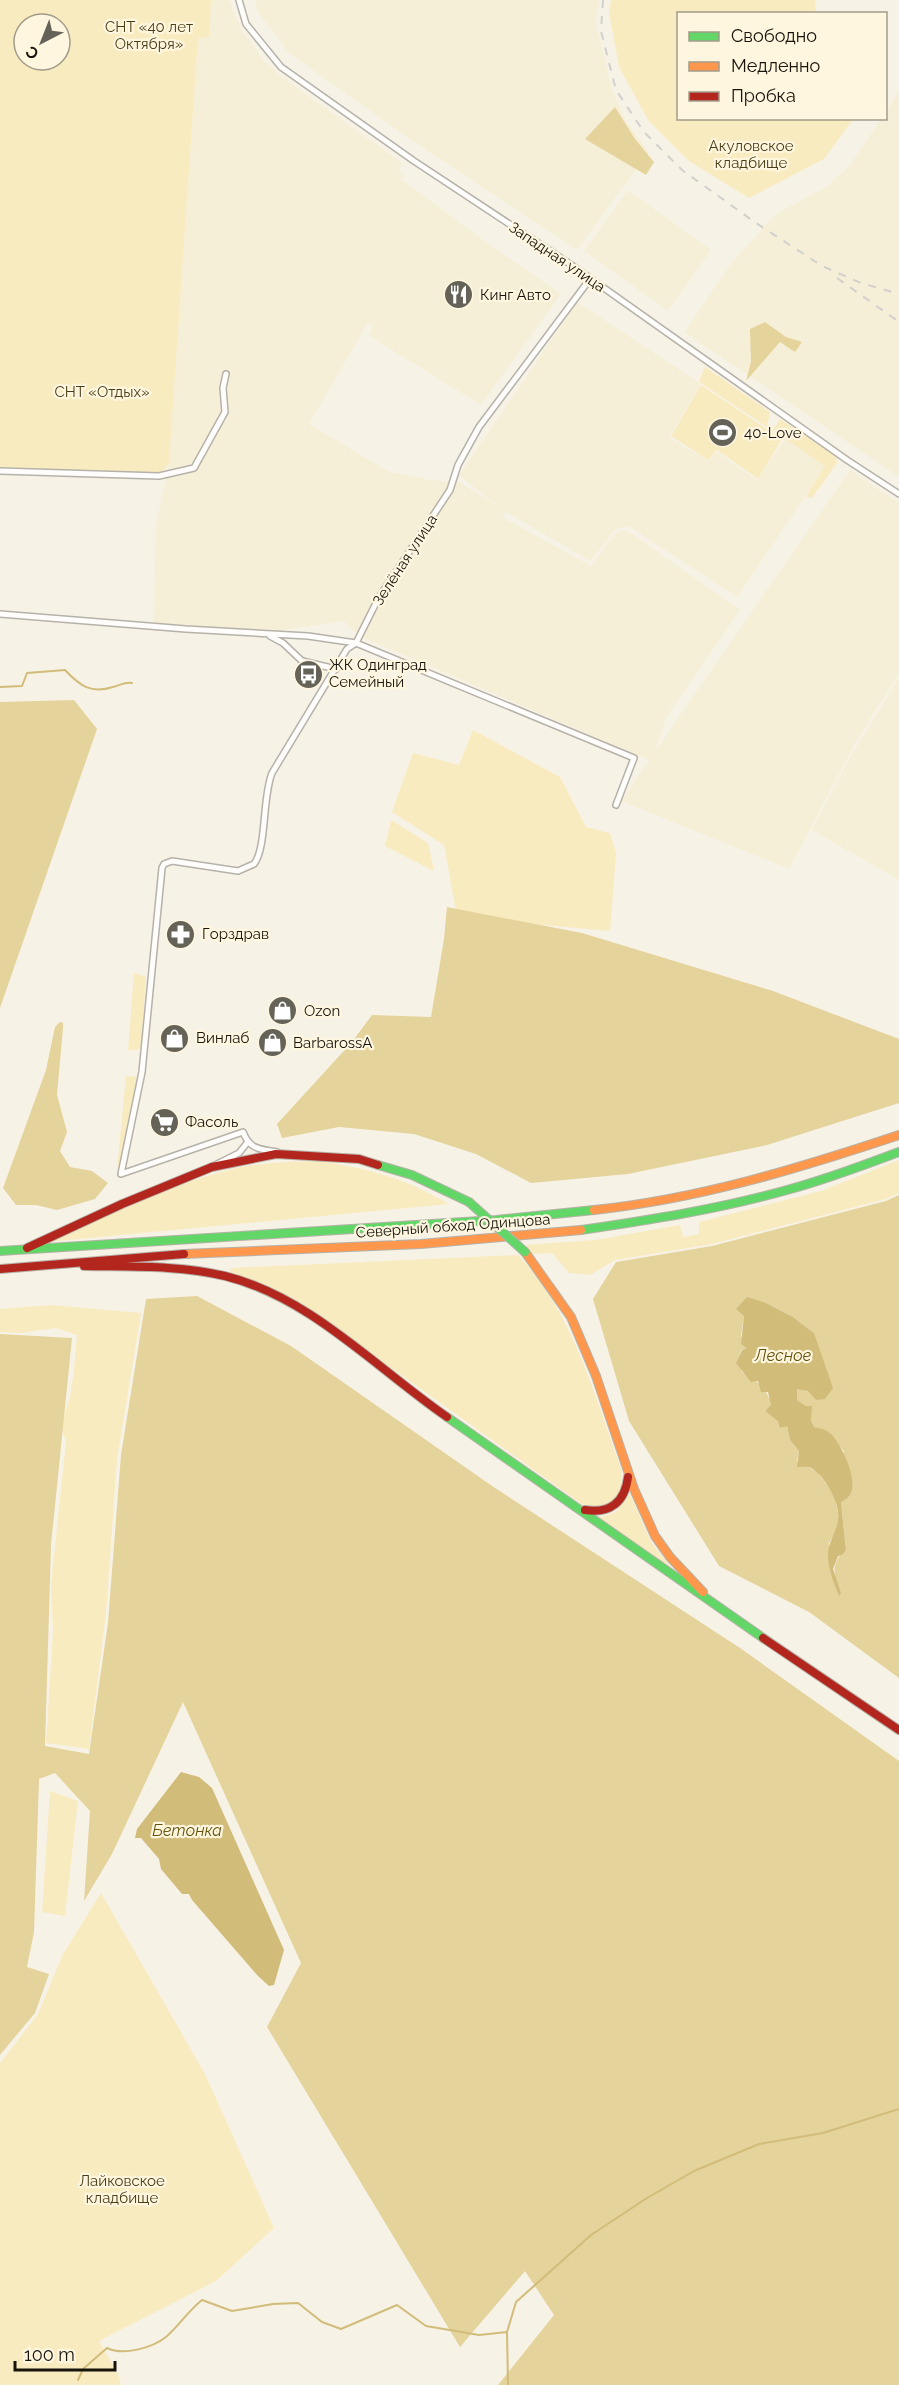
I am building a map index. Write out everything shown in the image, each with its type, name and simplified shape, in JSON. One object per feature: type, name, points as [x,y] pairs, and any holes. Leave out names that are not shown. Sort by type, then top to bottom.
[{"type":"main road","name":"Северный обход Одинцова","points":[[0,1251],[496,1220],[614,1208],[710,1191],[808,1165],[899,1136]]},
{"type":"main road","name":"Северный обход Одинцова","points":[[0,1269],[208,1253],[267,1252],[497,1238],[617,1224],[707,1209],[766,1196],[815,1182],[899,1152]]},
{"type":"main road","points":[[25,1249],[122,1204],[212,1167],[276,1154],[359,1159],[412,1175],[469,1202],[525,1252],[571,1317],[596,1376],[627,1467],[655,1536],[670,1557],[707,1595],[750,1631]]},
{"type":"main road","points":[[59,1265],[202,1272],[243,1282],[271,1293],[305,1313],[423,1400],[750,1631],[899,1730]]},
{"type":"main road","points":[[573,1504],[594,1512],[606,1511],[615,1507],[627,1490],[627,1467]]},
{"type":"street","name":"Западная улица","points":[[239,0],[246,24],[281,67],[899,494]]},
{"type":"street","name":"Зелёная улица","points":[[247,1143],[243,1132],[121,1174],[142,1072],[162,868],[164,864],[172,861],[238,871],[254,864],[260,853],[266,792],[272,773],[347,649],[356,643],[378,598],[450,490],[458,465],[479,427],[590,279]]},
{"type":"street","points":[[0,471],[159,476],[197,467],[225,412],[226,374]]},
{"type":"street","points":[[0,614],[321,637],[356,643],[634,758],[616,804]]},
{"type":"street","points":[[264,633],[283,643],[302,661],[336,669]]},
{"type":"street","points":[[212,1167],[239,1153],[247,1143],[262,1150],[309,1156]]},
{"type":"shaded area","points":[[211,0],[229,0],[242,30],[264,61],[282,77],[402,163],[399,171],[404,177],[402,180],[561,294],[481,405],[368,335],[373,326],[368,323],[309,424],[389,472],[431,480],[459,482],[500,508],[459,475],[577,302],[701,384],[669,437],[708,461],[717,452],[757,480],[786,437],[827,465],[737,597],[628,526],[616,529],[590,561],[506,512],[502,517],[591,566],[615,533],[622,530],[631,533],[740,610],[666,718],[655,751],[850,470],[899,503],[899,673],[855,743],[789,869],[621,801],[649,760],[366,639],[353,631],[344,621],[276,631],[153,623],[156,524],[169,463],[198,37],[209,36]]},
{"type":"shaded area","points":[[255,0],[599,0],[596,23],[612,89],[626,121],[649,152],[577,250],[404,135],[289,53],[257,11]]},
{"type":"shaded area","points":[[899,91],[899,477],[684,332],[733,261],[776,214],[828,186],[850,165],[880,120],[887,120],[887,110]]},
{"type":"shaded area","points":[[615,107],[635,139],[654,162],[646,175],[585,139]]},
{"type":"shaded area","points":[[628,190],[711,250],[668,311],[584,251]]},
{"type":"shaded area","points":[[765,322],[786,337],[802,342],[795,352],[780,342],[746,381],[751,362],[750,329]]},
{"type":"shaded area","points":[[899,678],[899,880],[812,830],[849,759]]},
{"type":"shaded area","points":[[74,700],[97,729],[0,1008],[0,702]]},
{"type":"shaded area","points":[[447,907],[582,933],[773,991],[899,1039],[899,1103],[767,1145],[628,1174],[531,1183],[476,1154],[414,1134],[339,1127],[282,1138],[277,1124],[352,1042],[372,1015],[431,1017]]},
{"type":"shaded area","points":[[60,1022],[63,1023],[63,1028],[57,1095],[67,1132],[60,1151],[70,1167],[92,1171],[108,1183],[95,1199],[57,1210],[36,1205],[16,1205],[3,1188],[46,1070],[55,1027]]},
{"type":"shaded area","points":[[899,1195],[899,1678],[809,1612],[719,1566],[629,1421],[593,1299],[616,1262],[712,1246],[886,1201]],"holes":[[[766,1303],[793,1317],[814,1333],[821,1358],[808,1391],[797,1388],[797,1400],[806,1406],[814,1427],[828,1433],[844,1451],[841,1502],[846,1549],[837,1559],[834,1570],[841,1593],[830,1572],[829,1543],[836,1531],[839,1517],[834,1494],[817,1472],[797,1461],[799,1451],[790,1440],[787,1426],[765,1411],[772,1405],[767,1394],[757,1382],[742,1372],[737,1363],[741,1350],[748,1348],[741,1336],[744,1316]]]},
{"type":"shaded area","points":[[197,1296],[291,1346],[495,1488],[740,1648],[899,1761],[899,2385],[498,2385],[554,2315],[525,2271],[460,2347],[267,2027],[301,1963],[183,1702],[112,1854],[84,1901],[90,1811],[55,1773],[39,1779],[34,1932],[27,1967],[49,1974],[35,2013],[0,2055],[0,1334],[72,1338],[51,1545],[45,1746],[89,1754],[108,1623],[121,1455],[146,1299]]},
{"type":"green space","name":"СНТ «Отдых»","points":[[0,0],[211,0],[209,37],[198,38],[169,463],[159,476],[0,467]]},
{"type":"green space","name":"Акуловское кладбище","points":[[611,0],[815,0],[816,12],[677,12],[677,120],[852,120],[824,159],[749,198],[689,161],[648,120],[619,67],[609,12]]},
{"type":"green space","points":[[705,367],[770,412],[767,427],[699,382]]},
{"type":"green space","name":"40-Love","points":[[701,385],[782,439],[758,479],[717,450],[708,460],[671,436]]},
{"type":"green space","points":[[780,419],[836,456],[837,463],[812,498],[806,497],[825,466],[773,430]]},
{"type":"green space","points":[[473,730],[560,777],[586,827],[610,833],[616,853],[610,931],[457,917],[444,845],[392,812],[413,753],[459,765]]},
{"type":"green space","points":[[391,820],[428,843],[434,871],[385,846]]},
{"type":"green space","points":[[134,973],[146,977],[141,1047],[137,1050],[128,1050]]},
{"type":"green space","points":[[126,1076],[137,1077],[127,1165],[117,1170]]},
{"type":"green space","points":[[899,1160],[899,1193],[886,1199],[712,1244],[615,1260],[590,1275],[569,1273],[552,1253],[532,1254],[526,1245],[595,1240],[680,1225],[683,1237],[699,1234],[699,1222],[821,1191]]},
{"type":"green space","points":[[319,1161],[354,1167],[402,1181],[449,1204],[47,1242],[138,1202],[208,1176],[254,1165]]},
{"type":"green space","points":[[518,1255],[554,1302],[568,1328],[591,1384],[621,1468],[618,1494],[610,1504],[583,1505],[306,1307],[267,1285],[230,1274],[231,1268]]},
{"type":"green space","points":[[51,1305],[141,1313],[117,1459],[106,1613],[89,1749],[46,1743],[53,1632],[51,1585],[66,1441],[63,1424],[70,1396],[77,1335],[56,1328],[21,1333],[0,1332],[0,1309]]},
{"type":"green space","points":[[630,1494],[651,1542],[677,1575],[599,1518],[616,1512]]},
{"type":"green space","points":[[50,1791],[78,1801],[65,1916],[42,1912]]},
{"type":"green space","name":"Лайковское кладбище","points":[[101,1893],[205,2074],[274,2228],[216,2281],[99,2341],[118,2374],[121,2385],[0,2385],[0,2063],[38,2014],[63,1954]]},
{"type":"water","name":"Лесное","points":[[747,1297],[766,1303],[793,1317],[814,1333],[833,1388],[825,1399],[816,1400],[808,1391],[797,1389],[797,1400],[806,1406],[812,1406],[811,1420],[814,1427],[832,1435],[845,1455],[851,1473],[852,1490],[841,1502],[846,1550],[838,1556],[833,1569],[841,1593],[839,1596],[828,1561],[829,1546],[838,1520],[834,1499],[822,1477],[809,1467],[797,1467],[799,1451],[790,1440],[787,1426],[780,1428],[778,1421],[765,1411],[771,1405],[768,1392],[761,1392],[758,1381],[751,1382],[736,1363],[742,1350],[747,1348],[741,1344],[744,1316],[736,1309]]},
{"type":"water","name":"Бетонка","points":[[181,1772],[199,1777],[212,1788],[284,1950],[274,1985],[269,1986],[258,1976],[189,1894],[182,1894],[161,1869],[159,1859],[141,1838],[135,1838],[137,1829]]},
{"type":"waterway","points":[[0,687],[22,686],[27,673],[65,670],[81,684],[92,689],[105,689],[132,683]]},
{"type":"waterway","points":[[508,2385],[507,2332],[516,2302],[591,2235],[647,2198],[694,2171],[759,2144],[823,2133],[899,2109]]},
{"type":"waterway","points":[[78,2380],[83,2369],[107,2348],[129,2351],[160,2341],[202,2300],[232,2311],[273,2304],[298,2303],[322,2322],[341,2329],[397,2305],[426,2326],[479,2335],[507,2332]]},
{"type":"railway","points":[[603,0],[601,31],[616,90],[644,132],[682,170],[756,223],[822,266],[861,283],[899,294]]},
{"type":"railway","points":[[837,278],[899,322]]},
{"type":"traffic: fast","points":[[581,1230],[684,1213],[761,1197],[829,1177],[899,1152]]},
{"type":"traffic: fast","points":[[378,1165],[412,1175],[469,1202]]},
{"type":"traffic: fast","points":[[469,1202],[525,1252]]},
{"type":"traffic: fast","points":[[0,1251],[496,1220],[594,1210]]},
{"type":"traffic: fast","points":[[447,1417],[763,1638]]},
{"type":"traffic: slow","points":[[594,1210],[672,1198],[749,1181],[899,1135]]},
{"type":"traffic: slow","points":[[184,1254],[421,1244],[581,1230]]},
{"type":"traffic: slow","points":[[525,1252],[571,1317],[596,1376],[634,1489],[655,1536],[670,1557],[703,1592]]},
{"type":"traffic: jam","points":[[27,1248],[122,1204],[212,1167],[276,1154],[359,1159],[378,1165]]},
{"type":"traffic: jam","points":[[0,1269],[184,1254]]},
{"type":"traffic: jam","points":[[84,1266],[155,1267],[208,1272],[256,1286],[314,1317],[447,1417]]},
{"type":"traffic: jam","points":[[585,1510],[602,1510],[615,1504],[624,1493],[628,1477]]},
{"type":"traffic: jam","points":[[763,1638],[899,1730]]},
{"type":"place","name":"Кинг Авто","points":[[459,295]]},
{"type":"place","name":"40-Love","points":[[723,433]]},
{"type":"place","name":"ЖК Одинград Семейный","points":[[308,674]]},
{"type":"place","name":"Горздрав","points":[[181,934]]},
{"type":"place","name":"Ozon","points":[[283,1011]]},
{"type":"place","name":"Винлаб","points":[[175,1038]]},
{"type":"place","name":"BarbarossA","points":[[272,1043]]},
{"type":"place","name":"Фасоль","points":[[164,1122]]},
{"type":"park label","name":"СНТ «40 лет Октября»","points":[[149,36]]}]
